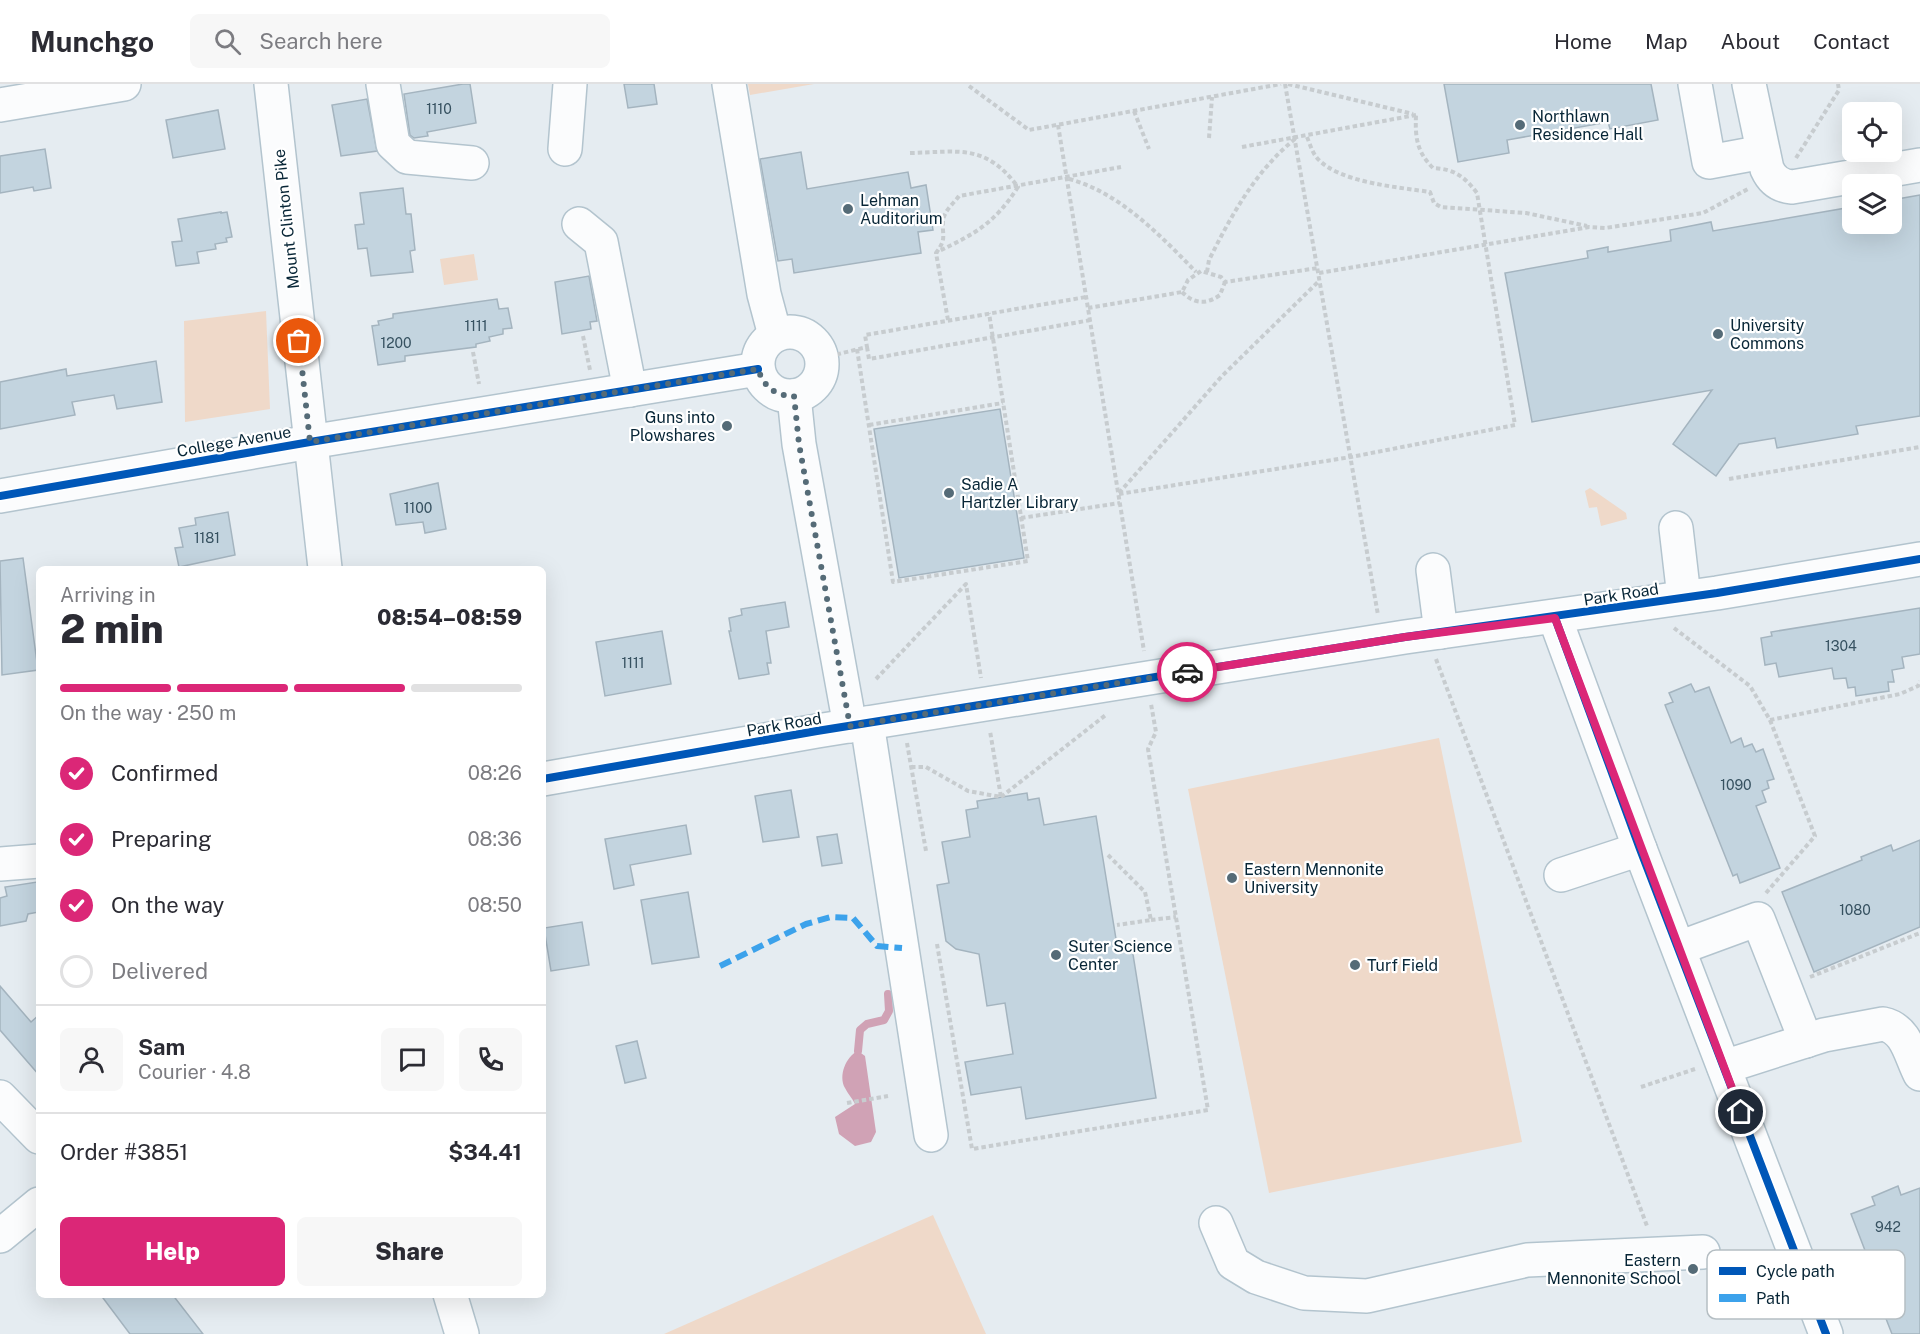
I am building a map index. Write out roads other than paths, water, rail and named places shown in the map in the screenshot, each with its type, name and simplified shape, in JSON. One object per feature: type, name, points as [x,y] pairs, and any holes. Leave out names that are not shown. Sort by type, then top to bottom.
[{"type":"street","points":[[0,105],[124,84]]},
{"type":"street","name":"Mount Clinton Pike","points":[[271,84],[326,566]]},
{"type":"street","points":[[383,84],[393,144],[407,157],[472,163]]},
{"type":"street","points":[[565,149],[570,84]]},
{"type":"street","points":[[729,84],[764,294],[775,334]]},
{"type":"street","points":[[1695,84],[1709,162],[1767,164]]},
{"type":"street","points":[[1749,84],[1767,164],[1780,184],[1792,187],[1920,165]]},
{"type":"street","points":[[579,224],[601,242],[630,390]]},
{"type":"street","points":[[795,332],[813,341],[822,358],[822,370],[813,388],[794,396],[775,393],[767,387],[758,369],[762,349],[775,334],[795,332]]},
{"type":"street","name":"College Avenue","points":[[0,496],[310,442],[758,369]]},
{"type":"street","points":[[794,396],[799,444],[859,725],[932,1136]]},
{"type":"street","points":[[1676,528],[1676,610]]},
{"type":"street","name":"Park Road","points":[[546,778],[859,725],[1383,641],[1438,644],[1555,618],[1676,610],[1920,559]]},
{"type":"street","points":[[1433,570],[1438,644]]},
{"type":"street","points":[[1555,618],[1640,849],[1794,1250]]},
{"type":"street","points":[[1561,875],[1640,849]]},
{"type":"street","points":[[0,864],[36,861]]},
{"type":"street","points":[[1679,948],[1758,919],[1806,1041]]},
{"type":"street","points":[[1723,1063],[1878,1024],[1888,1026],[1904,1037],[1920,1074]]},
{"type":"street","points":[[0,1097],[36,1134]]},
{"type":"street","points":[[0,1236],[36,1206]]},
{"type":"street","points":[[1216,1223],[1233,1263],[1256,1277],[1304,1293],[1367,1296],[1527,1260],[1703,1252]]},
{"type":"street","points":[[451,1298],[462,1334]]},
{"type":"street","points":[[1820,1319],[1826,1334]]},
{"type":"waterway","points":[[858,1051],[860,1030],[867,1024],[884,1020],[889,1011],[888,994]]},
{"type":"place","name":"Northlawn Residence Hall","points":[[1520,125]]},
{"type":"place","name":"Lehman Auditorium","points":[[848,209]]},
{"type":"place","name":"University Commons","points":[[1718,334]]},
{"type":"place","name":"Guns into Plowshares","points":[[727,426]]},
{"type":"place","name":"Sadie A Hartzler Library","points":[[949,493]]},
{"type":"place","name":"Eastern Mennonite University","points":[[1232,878]]},
{"type":"place","name":"Suter Science Center","points":[[1056,955]]},
{"type":"place","name":"Turf Field","points":[[1355,965]]},
{"type":"place","name":"Eastern Mennonite School","points":[[1693,1269]]}]
